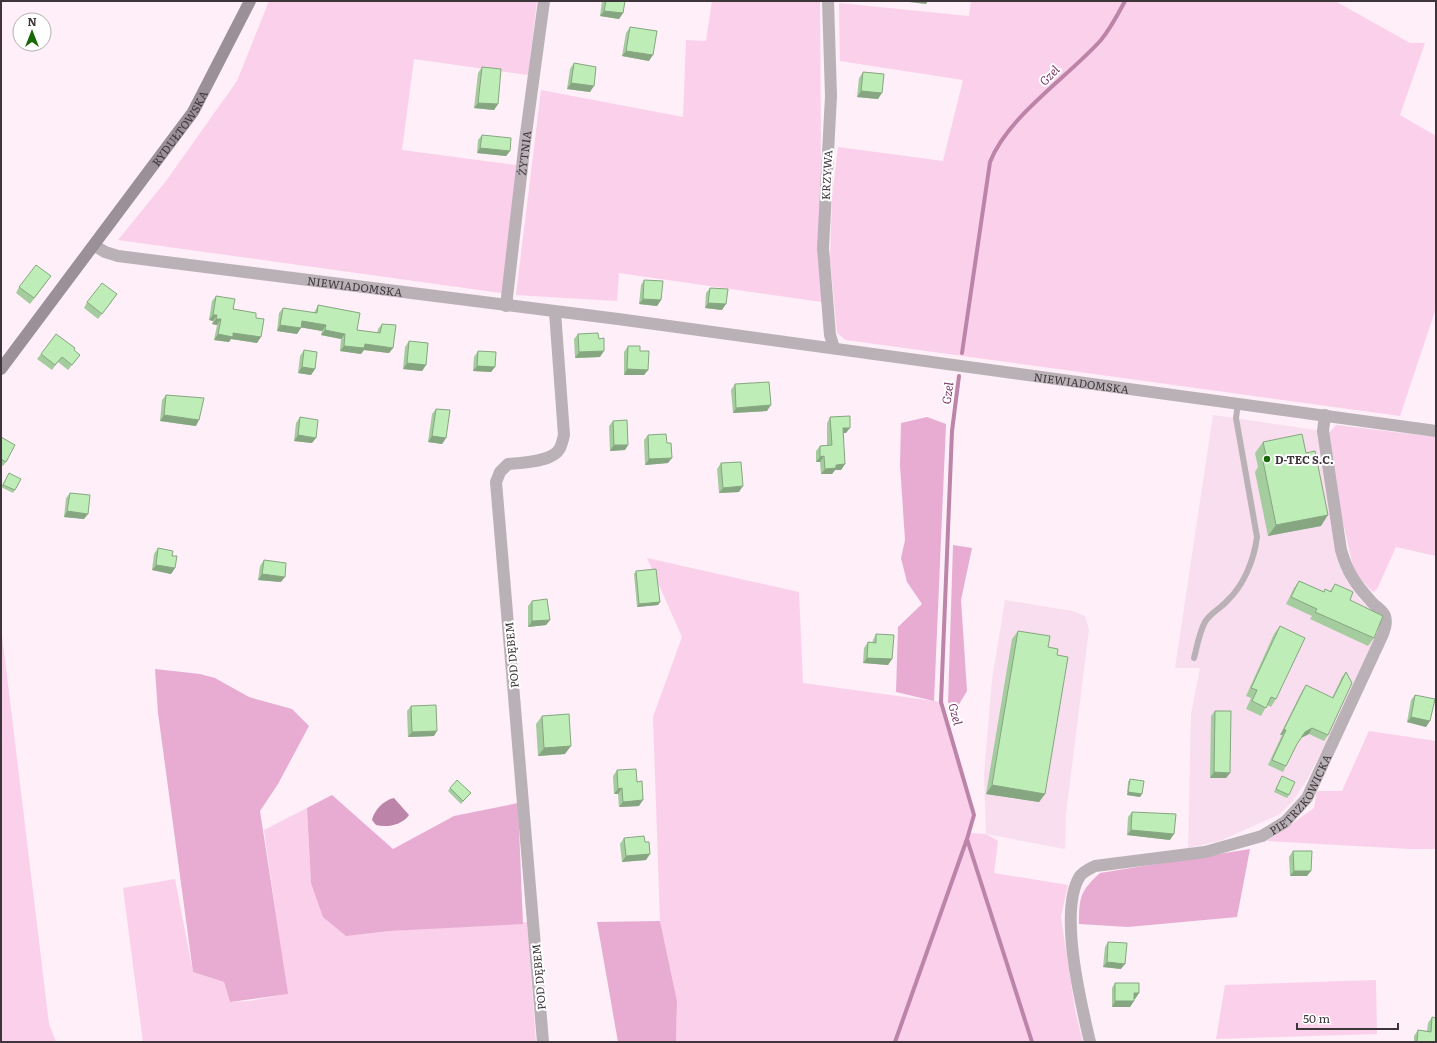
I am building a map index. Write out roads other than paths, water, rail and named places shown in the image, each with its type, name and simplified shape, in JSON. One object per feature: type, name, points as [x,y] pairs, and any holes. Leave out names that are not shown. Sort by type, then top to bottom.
[{"type":"street","name":"RYDUŁTOWSKA","points":[[1,369],[95,246],[193,112],[250,1]]},
{"type":"street","name":"ŻYTNIA","points":[[506,306],[525,141],[544,1]]},
{"type":"street","name":"KRZYWA","points":[[828,1],[831,96],[823,248],[829,328],[834,348]]},
{"type":"street","name":"NIEWIADOMSKA","points":[[95,246],[105,252],[118,256],[618,319],[1436,431]]},
{"type":"street","name":"POD DĘBEM","points":[[543,1042],[496,482],[500,472],[508,464],[528,463],[551,456],[560,448],[564,435],[555,312]]},
{"type":"street","name":"PIETRZKOWICKA","points":[[1090,1042],[1074,966],[1071,923],[1073,899],[1080,877],[1086,870],[1095,866],[1176,857],[1237,844],[1262,836],[1286,822],[1307,798],[1383,634],[1386,624],[1382,612],[1355,584],[1346,566],[1341,550],[1323,431],[1325,415]]},
{"type":"lane","points":[[1194,658],[1204,623],[1210,615],[1228,601],[1241,583],[1257,537],[1236,418],[1238,403]]},
{"type":"waterway","name":"Gzel","points":[[962,353],[990,162],[1010,129],[1024,113],[1101,40],[1125,1]]},
{"type":"waterway","name":"Gzel","points":[[895,1042],[967,839],[974,815],[941,702],[952,431],[959,376]]},
{"type":"waterway","points":[[967,839],[1032,1042]]},
{"type":"place","name":"D-TEC S.C.","points":[[1267,459]]}]
